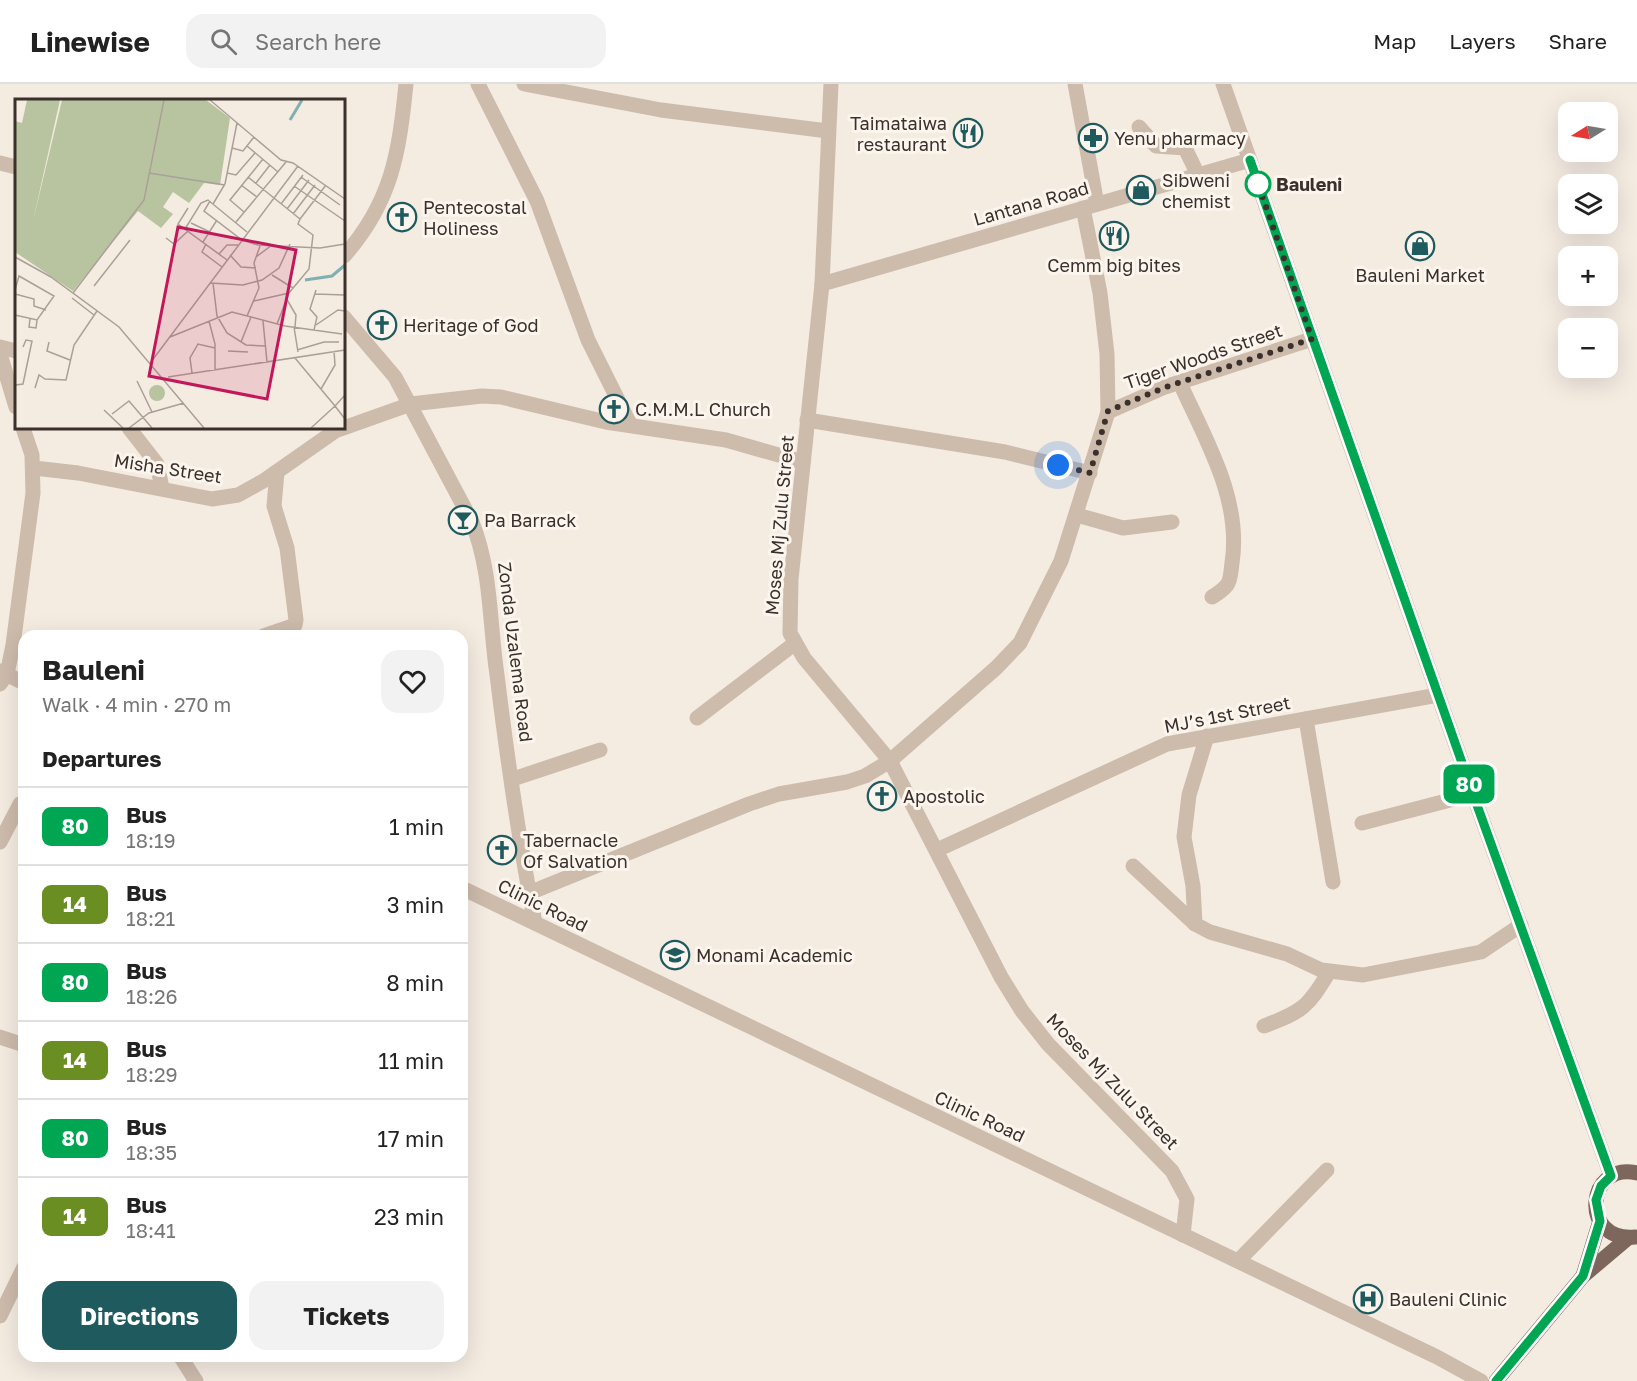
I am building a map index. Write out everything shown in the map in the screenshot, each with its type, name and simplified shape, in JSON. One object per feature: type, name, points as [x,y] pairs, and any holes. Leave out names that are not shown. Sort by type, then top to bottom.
[{"type":"main road","points":[[1583,1276],[1600,1221],[1596,1200],[1601,1186],[1611,1176],[1626,1171],[1637,1173]]},
{"type":"main road","points":[[1600,1221],[1609,1232],[1633,1237]]},
{"type":"main road","points":[[1496,1381],[1583,1276],[1633,1237]]},
{"type":"street","points":[[345,255],[361,235],[396,163],[406,84]]},
{"type":"street","points":[[477,84],[537,201],[588,340],[630,424]]},
{"type":"street","name":"Moses Mj Zulu Street","points":[[831,84],[822,284],[789,617],[794,644],[890,760],[985,945],[1022,1011],[1048,1044],[1173,1171],[1187,1199],[1183,1235]]},
{"type":"street","points":[[529,892],[749,804],[779,794],[847,782],[865,776],[890,760],[996,668],[1020,643],[1061,561],[1108,411],[1107,354],[1075,84]]},
{"type":"street","points":[[1223,84],[1410,609],[1473,794],[1611,1176]]},
{"type":"street","points":[[534,85],[661,110],[828,131]]},
{"type":"street","points":[[1139,127],[1156,146],[1185,148],[1198,175]]},
{"type":"street","name":"Lantana Road","points":[[822,284],[1250,160]]},
{"type":"street","points":[[0,163],[15,167]]},
{"type":"street","name":"Zonda Uzalema Road","points":[[345,318],[395,377],[480,543],[488,573],[496,673],[535,922]]},
{"type":"street","name":"Tiger Woods Street","points":[[1108,411],[1180,382],[1312,339]]},
{"type":"street","points":[[0,347],[15,351]]},
{"type":"street","points":[[0,354],[15,404]]},
{"type":"street","points":[[1180,382],[1226,487],[1233,525],[1234,550],[1228,585],[1212,597]]},
{"type":"street","name":"Misha Street","points":[[345,428],[411,405],[472,397],[501,397],[544,409],[726,440],[803,462]]},
{"type":"street","points":[[807,420],[1005,452],[1090,473]]},
{"type":"street","points":[[18,680],[2,676],[27,548],[34,468],[23,429]]},
{"type":"street","points":[[130,429],[158,464],[162,488]]},
{"type":"street","name":"Misha Street","points":[[34,468],[162,488],[212,499],[225,499],[238,495],[277,472],[341,429]]},
{"type":"street","points":[[277,472],[274,506],[287,548],[296,620],[290,628],[283,630]]},
{"type":"street","points":[[1077,515],[1123,528],[1172,522]]},
{"type":"street","points":[[697,718],[794,644]]},
{"type":"street","name":"MJ’s 1st Street","points":[[937,850],[1167,744],[1438,695]]},
{"type":"street","points":[[1305,718],[1333,882]]},
{"type":"street","points":[[1194,924],[1193,886],[1184,837],[1189,795],[1201,762],[1207,736]]},
{"type":"street","points":[[513,779],[600,750]]},
{"type":"street","points":[[1362,823],[1473,794]]},
{"type":"street","points":[[0,842],[18,808]]},
{"type":"street","points":[[1133,866],[1194,924],[1210,932],[1287,954],[1329,972],[1363,975],[1481,952],[1521,925]]},
{"type":"street","name":"Clinic Road","points":[[468,891],[1238,1261],[1481,1381]]},
{"type":"street","points":[[1264,1026],[1302,1010],[1314,998],[1329,972]]},
{"type":"street","points":[[0,1036],[18,1043]]},
{"type":"street","points":[[1238,1261],[1327,1170]]},
{"type":"street","points":[[0,1316],[5,1290],[18,1274]]},
{"type":"street","points":[[184,1362],[196,1381]]},
{"type":"bus line","name":"80","points":[[1250,160],[1410,609],[1473,794],[1571,1059],[1611,1176],[1601,1186],[1596,1200],[1595,1207],[1600,1221],[1583,1276],[1496,1381]]},
{"type":"place","name":"Taimataiwa restaurant","points":[[968,133]]},
{"type":"place","name":"Yenu pharmacy","points":[[1093,138]]},
{"type":"place","name":"Bauleni","points":[[1258,184]]},
{"type":"place","name":"Sibweni chemist","points":[[1141,190]]},
{"type":"place","name":"Pentecostal Holiness","points":[[402,217]]},
{"type":"place","name":"Cemm big bites","points":[[1114,236]]},
{"type":"place","name":"Bauleni Market","points":[[1420,246]]},
{"type":"place","name":"Heritage of God","points":[[382,325]]},
{"type":"place","name":"C.M.M.L Church","points":[[614,409]]},
{"type":"place","name":"Pa Barrack","points":[[463,520]]},
{"type":"place","name":"Apostolic","points":[[882,796]]},
{"type":"place","name":"Tabernacle Of Salvation","points":[[502,850]]},
{"type":"place","name":"Monami Academic","points":[[675,955]]},
{"type":"place","name":"Bauleni Clinic","points":[[1368,1299]]},
{"type":"route","points":[[1058,465],[1090,473],[1108,411],[1166,387],[1312,339],[1258,182],[1258,184]]}]
